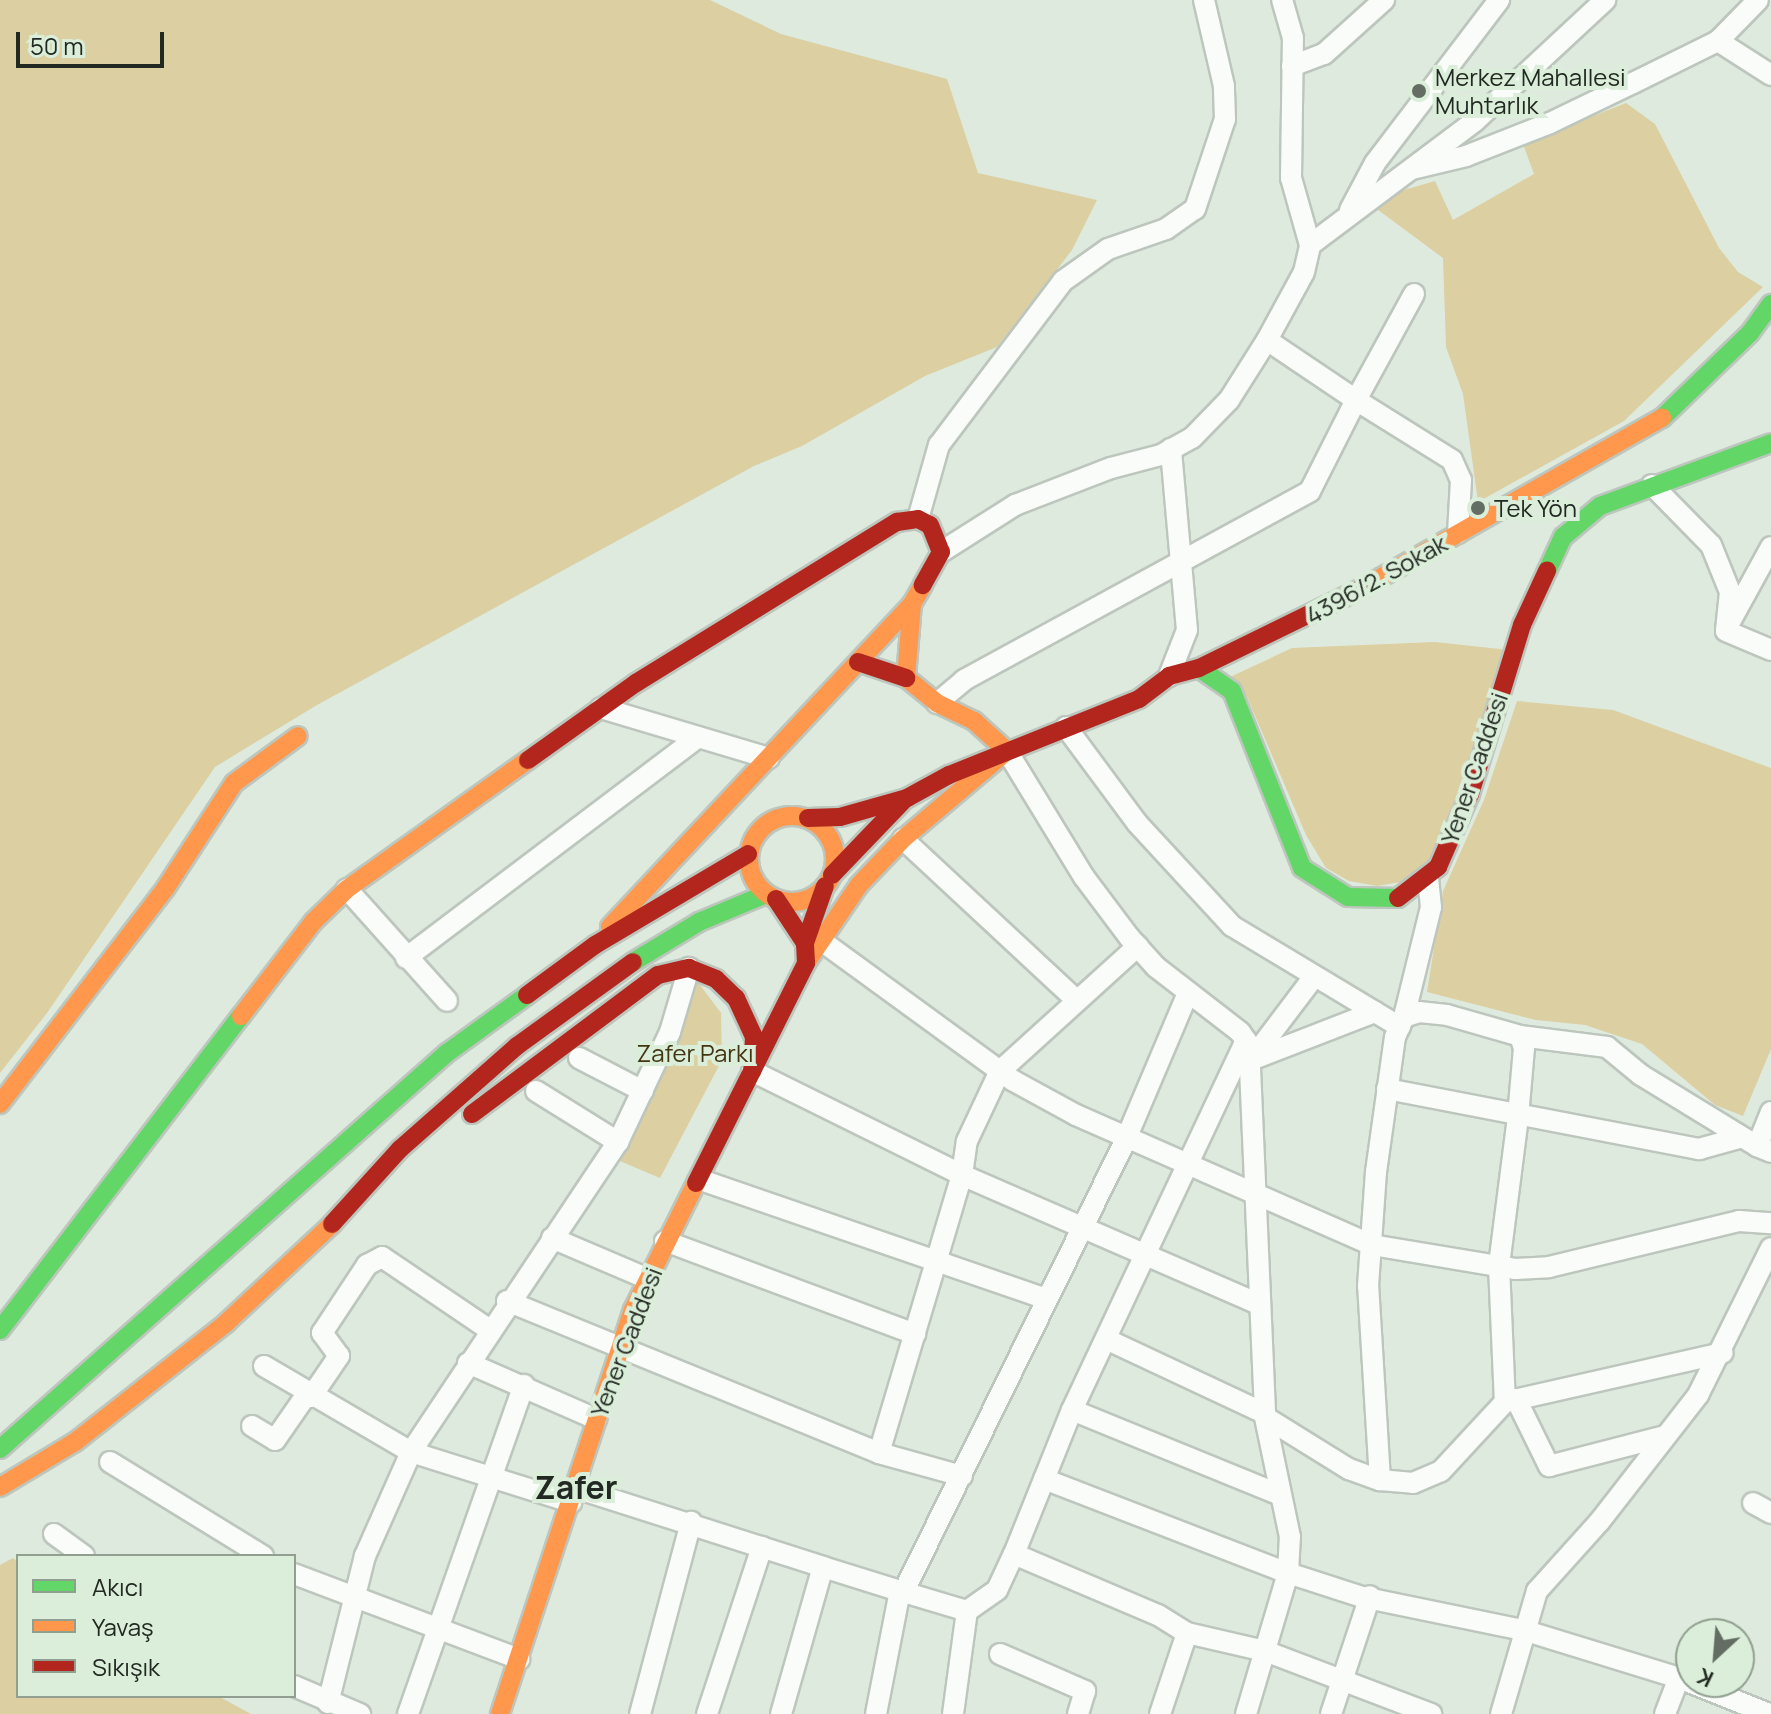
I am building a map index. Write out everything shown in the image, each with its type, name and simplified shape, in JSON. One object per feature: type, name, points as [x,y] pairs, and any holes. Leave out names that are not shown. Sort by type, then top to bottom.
[{"type":"main road","name":"4396/2. Sokak","points":[[1199,668],[1415,562],[1458,533],[1660,420],[1750,333],[1771,304]]},
{"type":"main road","name":"Yener Caddesi","points":[[1428,880],[1470,794],[1522,625],[1563,537],[1600,506],[1771,443]]},
{"type":"main road","points":[[0,1330],[313,922],[347,889],[601,708],[897,522],[918,519],[930,525],[941,552],[912,604],[595,945]]},
{"type":"main road","points":[[906,678],[912,604]]},
{"type":"main road","points":[[748,854],[752,876],[814,942],[859,885],[903,839],[1007,751],[974,721],[937,703],[906,678],[858,662]]},
{"type":"main road","points":[[1199,668],[1232,691],[1302,868],[1348,897],[1401,898],[1428,880]]},
{"type":"main road","name":"Yener Caddesi","points":[[808,818],[840,817],[907,798],[1007,751],[1139,699],[1169,676],[1199,668]]},
{"type":"main road","points":[[0,1104],[165,889],[234,783],[298,736]]},
{"type":"main road","name":"Yener Caddesi","points":[[500,1714],[574,1495],[596,1419],[648,1279],[665,1241],[701,1180],[806,963],[828,881],[907,798]]},
{"type":"main road","points":[[0,1449],[80,1382],[447,1053],[595,945],[748,854],[765,825],[785,816],[808,818],[832,841],[828,881],[798,902],[771,896],[699,922],[636,960],[517,1046],[400,1149],[301,1258]]},
{"type":"main road","points":[[456,1128],[488,1099],[658,975],[689,968],[716,979],[736,998],[754,1037],[752,1071]]},
{"type":"main road","points":[[0,1509],[75,1442],[400,1178]]},
{"type":"main road","points":[[0,1430],[80,1382]]},
{"type":"main road","points":[[0,1487],[75,1442]]},
{"type":"street","points":[[918,519],[939,445],[1063,281],[1108,249],[1166,229],[1195,209],[1225,119],[1224,86],[1204,0]]},
{"type":"street","points":[[941,552],[1015,505],[1171,449],[1192,438],[1229,400],[1267,340],[1304,272],[1310,245],[1291,178],[1293,38],[1282,0]]},
{"type":"street","points":[[1292,66],[1324,54],[1384,0]]},
{"type":"street","points":[[1348,214],[1375,163],[1499,0]]},
{"type":"street","points":[[1310,245],[1475,121],[1605,0]]},
{"type":"street","points":[[1412,169],[1466,156],[1550,123],[1718,41],[1758,0]]},
{"type":"street","points":[[1718,41],[1771,75]]},
{"type":"street","points":[[937,703],[964,680],[1310,491],[1414,294]]},
{"type":"street","points":[[1267,340],[1452,460],[1461,480],[1458,533]]},
{"type":"street","points":[[1169,676],[1187,630],[1185,562],[1171,449]]},
{"type":"street","points":[[1652,485],[1711,545],[1730,592],[1726,631]]},
{"type":"street","points":[[1726,631],[1771,547]]},
{"type":"street","points":[[1726,631],[1771,650]]},
{"type":"street","points":[[601,708],[769,758]]},
{"type":"street","points":[[1066,727],[1137,823],[1232,926],[1313,978],[1375,1012],[1402,1022]]},
{"type":"street","points":[[406,958],[698,737]]},
{"type":"street","points":[[1007,751],[1084,877],[1138,946],[1249,1050],[1257,1197],[1256,1303],[1265,1415],[1290,1537],[1288,1573],[1246,1714]]},
{"type":"street","points":[[903,839],[1075,999]]},
{"type":"street","points":[[1380,1480],[1368,1286],[1387,1089],[1431,907],[1428,880]]},
{"type":"street","points":[[347,889],[447,1001]]},
{"type":"street","points":[[814,942],[1000,1071],[1126,1139],[1190,1169],[1372,1245],[1499,1266],[1549,1267],[1739,1221],[1771,1223]]},
{"type":"street","points":[[879,1453],[962,1175],[967,1141],[1000,1071],[1075,999],[1138,946]]},
{"type":"street","points":[[328,1703],[365,1556],[411,1452],[507,1301],[618,1142],[670,1032],[689,968]]},
{"type":"street","points":[[953,1714],[967,1611],[997,1590],[1072,1410],[1249,1050],[1313,978]]},
{"type":"street","points":[[876,1714],[903,1590],[1126,1139],[1187,995]]},
{"type":"street","points":[[1249,1050],[1375,1012]]},
{"type":"street","points":[[1402,1022],[1419,1012],[1447,1015],[1520,1036],[1607,1047],[1756,1145]]},
{"type":"street","points":[[1520,1036],[1524,1048],[1518,1117],[1499,1266],[1510,1400],[1549,1466],[1665,1436]]},
{"type":"street","points":[[579,1058],[643,1091]]},
{"type":"street","points":[[752,1071],[962,1175],[1083,1224],[1256,1303]]},
{"type":"street","points":[[1387,1089],[1518,1117],[1699,1149],[1756,1145]]},
{"type":"street","points":[[536,1091],[618,1142]]},
{"type":"street","points":[[1756,1145],[1771,1112]]},
{"type":"street","points":[[701,1180],[1046,1299]]},
{"type":"street","points":[[552,1238],[648,1279]]},
{"type":"street","points":[[665,1241],[915,1334]]},
{"type":"street","points":[[1501,1714],[1523,1630],[1537,1591],[1665,1436],[1723,1353],[1771,1248]]},
{"type":"street","points":[[252,1426],[275,1440],[309,1396],[339,1356],[322,1333],[367,1265],[382,1257],[490,1330]]},
{"type":"street","points":[[507,1301],[879,1453],[962,1476]]},
{"type":"street","points":[[1108,1340],[1265,1415],[1349,1469],[1380,1480],[1413,1483],[1441,1471],[1510,1400],[1723,1353]]},
{"type":"street","points":[[468,1363],[596,1419]]},
{"type":"street","points":[[264,1366],[309,1396],[411,1452],[491,1476],[691,1522],[967,1611]]},
{"type":"street","points":[[408,1714],[524,1385]]},
{"type":"street","points":[[1072,1410],[1280,1495]]},
{"type":"street","points":[[110,1462],[260,1554]]},
{"type":"street","points":[[1044,1479],[1288,1573],[1370,1596],[1523,1630],[1675,1677]]},
{"type":"street","points":[[640,1714],[691,1522]]},
{"type":"street","points":[[54,1534],[81,1554]]},
{"type":"street","points":[[707,1714],[762,1547]]},
{"type":"street","points":[[1014,1554],[1158,1615],[1187,1633],[1265,1651],[1431,1714]]},
{"type":"street","points":[[781,1714],[823,1567]]},
{"type":"street","points":[[296,1575],[354,1600],[437,1627],[519,1659]]},
{"type":"street","points":[[1331,1714],[1370,1596]]},
{"type":"street","points":[[1160,1714],[1187,1633]]},
{"type":"street","points":[[1000,1654],[1085,1691],[1078,1714]]},
{"type":"street","points":[[296,1687],[360,1714]]},
{"type":"street","points":[[1665,1714],[1675,1688]]},
{"type":"street","points":[[1729,1698],[1769,1714]]},
{"type":"green space","points":[[0,0],[710,0],[781,34],[947,79],[978,173],[1097,200],[1072,250],[997,347],[925,376],[802,446],[754,466],[317,705],[215,767],[47,1013],[0,1073]]},
{"type":"green space","points":[[1626,103],[1655,124],[1719,248],[1738,272],[1763,287],[1624,421],[1478,502],[1463,394],[1446,347],[1443,258],[1366,201],[1435,181],[1453,220],[1534,174],[1523,144]]},
{"type":"green space","points":[[1435,642],[1509,650],[1459,806],[1428,866],[1406,881],[1377,886],[1349,881],[1326,868],[1306,835],[1247,697],[1228,678],[1292,648]]},
{"type":"green space","points":[[1517,701],[1613,710],[1771,768],[1771,1049],[1743,1116],[1715,1105],[1642,1044],[1585,1025],[1536,1020],[1427,992],[1443,891],[1484,800]]},
{"type":"green space","name":"Zafer Parkı","points":[[697,981],[721,1013],[722,1060],[660,1178],[620,1161]]},
{"type":"green space","points":[[13,1558],[16,1560],[16,1698],[222,1698],[251,1714],[0,1714],[0,1565]]},
{"type":"traffic: fast","points":[[1662,418],[1750,333],[1771,304]]},
{"type":"traffic: fast","points":[[1547,571],[1563,537],[1600,506],[1771,443]]},
{"type":"traffic: fast","points":[[1199,668],[1232,691],[1302,868],[1348,897],[1398,898]]},
{"type":"traffic: fast","points":[[633,962],[699,922],[766,894]]},
{"type":"traffic: fast","points":[[0,1449],[447,1053],[527,995]]},
{"type":"traffic: fast","points":[[0,1330],[241,1016]]},
{"type":"traffic: slow","points":[[1364,587],[1662,418]]},
{"type":"traffic: slow","points":[[806,963],[859,885],[903,839],[1007,751],[974,721],[937,703],[906,678],[912,604],[923,585]]},
{"type":"traffic: slow","points":[[610,927],[912,604]]},
{"type":"traffic: slow","points":[[0,1104],[165,889],[234,783],[298,736]]},
{"type":"traffic: slow","points":[[241,1016],[313,922],[347,889],[528,760]]},
{"type":"traffic: slow","points":[[792,816],[809,819],[823,828],[832,842],[835,859],[832,876],[823,890],[809,899],[792,902],[775,899],[761,890],[752,876],[749,859],[752,842],[761,828],[775,819],[792,816]]},
{"type":"traffic: slow","points":[[500,1714],[633,1310],[696,1183]]},
{"type":"traffic: slow","points":[[0,1487],[75,1442],[226,1323],[332,1224]]},
{"type":"traffic: jam","points":[[528,760],[636,683],[897,522],[918,519],[930,525],[941,552],[923,585]]},
{"type":"traffic: jam","points":[[1398,898],[1438,867],[1470,794],[1522,625],[1547,571]]},
{"type":"traffic: jam","points":[[808,818],[840,817],[907,798],[949,775],[1139,699],[1169,676],[1199,668],[1364,587]]},
{"type":"traffic: jam","points":[[858,662],[906,678]]},
{"type":"traffic: jam","points":[[832,875],[903,801]]},
{"type":"traffic: jam","points":[[527,995],[595,945],[748,854]]},
{"type":"traffic: jam","points":[[696,1183],[806,963],[805,943],[825,886]]},
{"type":"traffic: jam","points":[[776,899],[805,943]]},
{"type":"traffic: jam","points":[[332,1224],[400,1149],[517,1046],[633,962]]},
{"type":"traffic: jam","points":[[472,1114],[658,975],[689,968],[716,979],[736,998],[754,1037],[752,1071]]},
{"type":"place","name":"Merkez Mahallesi Muhtarlık","points":[[1419,91]]},
{"type":"place","name":"Tek Yön","points":[[1478,508]]},
{"type":"district","name":"Zafer","points":[[576,1487]]}]
